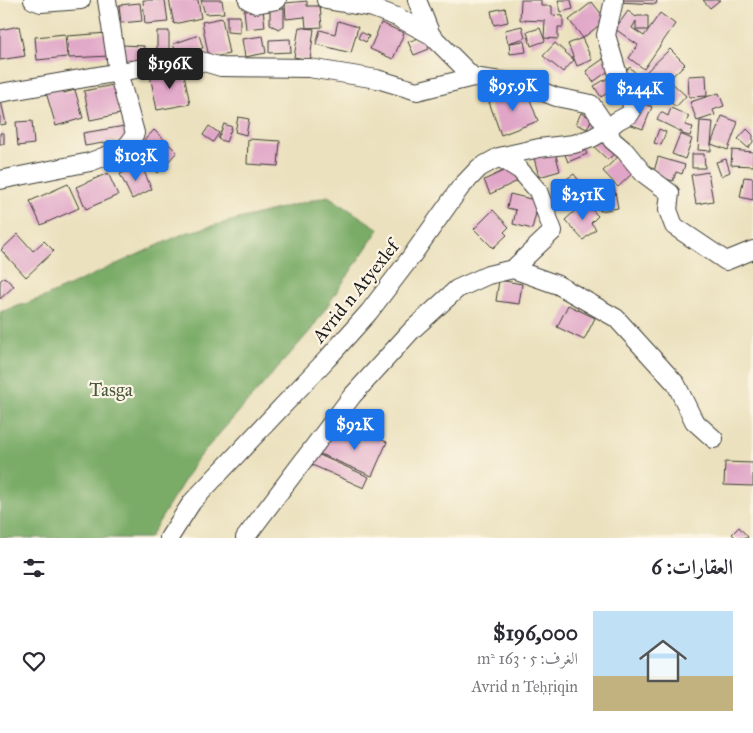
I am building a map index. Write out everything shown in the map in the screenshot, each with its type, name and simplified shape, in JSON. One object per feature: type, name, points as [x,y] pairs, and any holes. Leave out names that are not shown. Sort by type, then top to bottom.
[{"type":"street","points":[[33,0],[41,3],[81,0]]},
{"type":"street","points":[[0,180],[90,162],[124,149],[131,141],[135,133],[118,72],[107,0]]},
{"type":"street","points":[[248,0],[256,4],[277,0]]},
{"type":"street","points":[[326,0],[373,8],[431,35],[473,77]]},
{"type":"street","points":[[417,0],[431,35]]},
{"type":"street","name":"Avrid n Atyexlef","points":[[169,538],[192,502],[369,312],[460,188],[479,168],[499,157],[539,148],[574,144],[608,130],[617,121],[630,114],[633,109],[629,96],[620,81],[606,36],[614,0]]},
{"type":"street","points":[[0,92],[194,59],[221,67],[309,68],[377,79],[417,91],[473,77],[523,84],[556,98],[590,104],[608,130],[612,140],[626,151],[643,173],[670,193],[668,210],[674,226],[726,260],[753,250]]},
{"type":"street","points":[[499,157],[520,170],[538,191],[553,231],[513,270]]},
{"type":"street","points":[[246,538],[352,396],[412,330],[457,289],[488,275],[513,270],[558,285],[616,318],[676,384],[694,422],[714,439]]},
{"type":"green space","name":"Tasga","points":[[328,196],[379,229],[311,330],[198,458],[149,538],[0,538],[0,312],[42,298],[185,233]]},
{"type":"building","points":[[143,0],[165,0],[168,22],[145,24]]},
{"type":"building","points":[[169,0],[198,0],[201,18],[174,24]]},
{"type":"building","points":[[201,0],[222,0],[224,13],[205,14]]},
{"type":"building","points":[[521,0],[541,0],[541,6],[552,6],[552,15],[563,16],[563,27],[558,27],[558,39],[544,38],[545,21],[520,20]]},
{"type":"building","points":[[558,0],[571,0],[573,9],[561,12]]},
{"type":"building","points":[[618,0],[657,0],[656,4],[618,2]]},
{"type":"building","points":[[703,0],[720,0],[710,8]]},
{"type":"building","points":[[307,1],[307,6],[320,6],[322,27],[306,28],[305,17],[286,19],[285,3]]},
{"type":"building","points":[[592,2],[606,20],[583,38],[569,20]]},
{"type":"building","points":[[140,3],[142,21],[121,23],[119,5]]},
{"type":"building","points":[[270,8],[284,8],[284,26],[279,29],[270,25]]},
{"type":"building","points":[[505,8],[508,22],[494,25],[491,11]]},
{"type":"building","points":[[263,9],[265,27],[246,29],[244,10]]},
{"type":"building","points":[[628,11],[636,17],[648,16],[648,30],[636,30],[636,21],[632,28],[644,36],[660,13],[675,24],[644,69],[629,58],[638,45],[615,29]]},
{"type":"building","points":[[227,16],[240,16],[240,33],[227,32]]},
{"type":"building","points":[[222,18],[229,54],[209,58],[202,22]]},
{"type":"building","points":[[338,21],[358,27],[351,53],[316,44],[320,30],[335,34]]},
{"type":"building","points":[[381,23],[404,33],[393,59],[370,49]]},
{"type":"building","points":[[19,26],[25,56],[0,60],[0,30]]},
{"type":"building","points":[[522,26],[525,38],[508,43],[505,30]]},
{"type":"building","points":[[299,27],[314,29],[310,60],[294,57]]},
{"type":"building","points":[[540,28],[545,41],[531,46],[527,32]]},
{"type":"building","points":[[157,31],[169,31],[169,57],[157,57]]},
{"type":"building","points":[[361,32],[369,36],[366,42],[358,38]]},
{"type":"building","points":[[108,33],[110,56],[69,58],[67,36]]},
{"type":"building","points":[[65,34],[67,57],[37,60],[35,37]]},
{"type":"building","points":[[199,35],[203,48],[177,56],[173,44]]},
{"type":"building","points":[[263,36],[266,53],[245,57],[242,39]]},
{"type":"building","points":[[424,36],[429,49],[414,55],[408,42]]},
{"type":"building","points":[[582,38],[592,60],[577,66],[568,44]]},
{"type":"building","points":[[290,39],[291,52],[269,53],[269,40]]},
{"type":"building","points":[[524,41],[526,52],[510,54],[509,43]]},
{"type":"building","points":[[555,43],[574,60],[563,72],[543,56]]},
{"type":"building","points":[[122,45],[144,46],[144,61],[121,60]]},
{"type":"building","points":[[670,49],[685,64],[659,89],[644,74]]},
{"type":"building","points":[[606,57],[614,67],[593,82],[586,71]]},
{"type":"building","points":[[630,67],[638,76],[630,83],[622,74]]},
{"type":"building","points":[[183,69],[190,104],[157,110],[150,75]]},
{"type":"building","points":[[613,75],[619,86],[601,97],[594,86]]},
{"type":"building","points":[[706,75],[707,96],[689,97],[688,76]]},
{"type":"building","points":[[670,81],[686,96],[676,107],[659,92]]},
{"type":"building","points":[[61,84],[64,93],[75,90],[83,118],[56,126],[45,89]]},
{"type":"building","points":[[113,85],[120,114],[90,120],[84,91]]},
{"type":"building","points":[[526,89],[538,121],[501,135],[489,102]]},
{"type":"building","points":[[646,92],[656,97],[651,105],[642,99]]},
{"type":"building","points":[[719,93],[724,106],[713,110],[715,115],[697,121],[690,102]]},
{"type":"building","points":[[0,96],[6,124],[0,125]]},
{"type":"building","points":[[637,101],[652,107],[643,129],[629,124]]},
{"type":"building","points":[[671,108],[689,116],[685,125],[693,127],[690,136],[682,134],[682,132],[657,120],[661,112],[668,116]]},
{"type":"building","points":[[581,113],[592,118],[587,129],[576,124]]},
{"type":"building","points":[[722,116],[738,122],[728,150],[711,144]]},
{"type":"building","points":[[238,117],[249,119],[246,135],[235,132]]},
{"type":"building","points":[[32,121],[34,144],[18,146],[16,122]]},
{"type":"building","points":[[700,121],[713,122],[711,151],[698,150]]},
{"type":"building","points":[[224,124],[232,127],[226,142],[218,139]]},
{"type":"building","points":[[125,126],[127,139],[85,146],[83,133]]},
{"type":"building","points":[[209,126],[219,133],[213,142],[203,135]]},
{"type":"building","points":[[659,129],[666,132],[661,145],[654,143]]},
{"type":"building","points":[[747,129],[753,135],[753,142],[748,148],[738,139]]},
{"type":"building","points":[[154,130],[177,152],[158,173],[134,151]]},
{"type":"building","points":[[0,133],[4,133],[4,144],[0,144]]},
{"type":"building","points":[[680,134],[692,139],[685,159],[672,154]]},
{"type":"building","points":[[597,136],[615,152],[608,160],[591,144]]},
{"type":"building","points":[[580,137],[587,154],[568,162],[561,145]]},
{"type":"building","points":[[248,139],[280,141],[278,166],[247,164]]},
{"type":"building","points":[[554,148],[560,171],[539,177],[533,154]]},
{"type":"building","points":[[732,150],[753,152],[753,166],[731,165]]},
{"type":"building","points":[[622,153],[637,169],[618,187],[603,171]]},
{"type":"building","points":[[692,154],[704,154],[705,168],[692,168]]},
{"type":"building","points":[[658,157],[685,165],[682,174],[676,172],[673,181],[653,175]]},
{"type":"building","points":[[726,159],[730,172],[721,176],[716,162]]},
{"type":"building","points":[[141,165],[152,189],[132,199],[120,174]]},
{"type":"building","points":[[514,166],[520,180],[490,194],[484,180]]},
{"type":"building","points":[[708,172],[713,201],[696,204],[691,175]]},
{"type":"building","points":[[108,173],[118,195],[86,209],[76,187]]},
{"type":"building","points":[[574,174],[588,193],[568,206],[555,187]]},
{"type":"building","points":[[744,177],[753,178],[753,200],[740,197]]},
{"type":"building","points":[[68,184],[79,208],[41,225],[30,201]]},
{"type":"building","points":[[614,186],[618,208],[600,211],[596,189]]},
{"type":"building","points":[[510,194],[539,201],[532,229],[513,224],[516,210],[507,208]]},
{"type":"building","points":[[585,202],[598,216],[591,223],[596,229],[583,240],[565,220]]},
{"type":"building","points":[[493,210],[509,227],[504,232],[507,235],[493,248],[474,229]]},
{"type":"building","points":[[18,234],[33,251],[44,241],[54,251],[26,277],[1,250]]},
{"type":"building","points":[[4,277],[14,286],[0,299],[0,281]]},
{"type":"building","points":[[499,280],[522,284],[519,304],[496,301]]},
{"type":"building","points":[[568,305],[595,318],[584,340],[557,327]]},
{"type":"building","points":[[331,430],[360,442],[365,432],[387,442],[372,476],[320,454]]},
{"type":"building","points":[[315,453],[369,477],[364,488],[310,464]]},
{"type":"building","points":[[725,462],[753,463],[753,486],[724,485]]},
{"type":"building","points":[[739,527],[747,538],[736,538],[732,534]]}]
